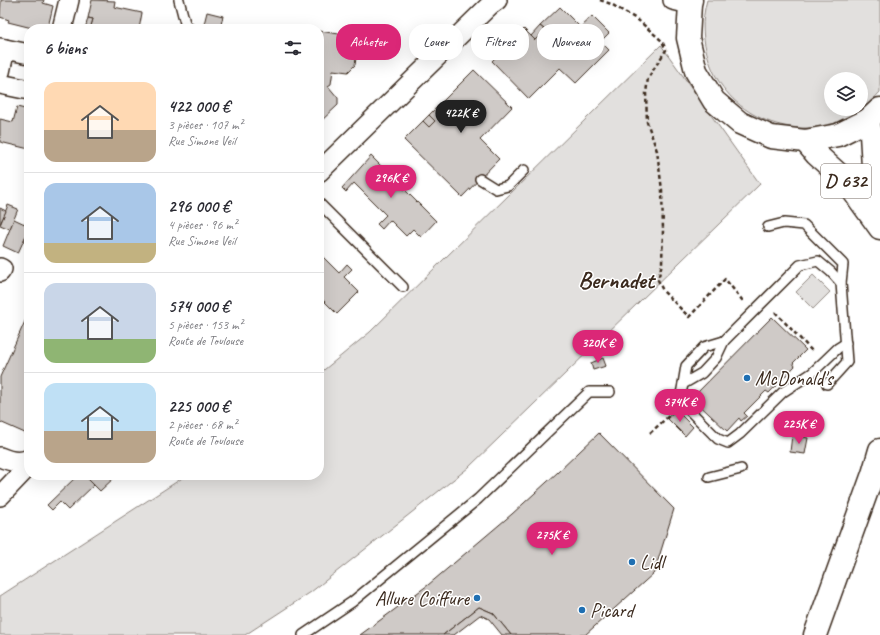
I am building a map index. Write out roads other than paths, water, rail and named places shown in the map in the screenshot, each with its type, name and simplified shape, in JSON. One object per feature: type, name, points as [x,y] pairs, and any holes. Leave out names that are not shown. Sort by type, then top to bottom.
[{"type":"main road","points":[[685,1],[688,38],[696,71],[714,100],[740,123],[771,137],[805,141],[838,135],[874,115]]},
{"type":"main road","name":"D 632","points":[[874,115],[871,134],[874,183],[880,220]]},
{"type":"main road","name":"D 632","points":[[805,141],[816,154],[846,181],[880,228]]},
{"type":"main road","points":[[816,635],[873,474],[880,450]]},
{"type":"street","points":[[63,24],[69,0]]},
{"type":"street","points":[[324,167],[497,0]]},
{"type":"street","points":[[0,72],[2,48],[24,53]]},
{"type":"street","points":[[0,84],[24,89]]},
{"type":"street","points":[[0,268],[2,268],[0,272]]},
{"type":"street","points":[[0,457],[15,462],[24,461]]},
{"type":"street","points":[[0,496],[24,470]]},
{"type":"lane","points":[[179,0],[186,24]]},
{"type":"lane","points":[[480,179],[496,189],[508,186],[524,170]]},
{"type":"lane","points":[[324,208],[403,286]]},
{"type":"lane","points":[[768,227],[784,223],[804,225],[843,264],[841,283],[847,362],[827,384]]},
{"type":"lane","points":[[683,384],[702,373],[716,358],[724,341],[800,265],[818,261],[841,283]]},
{"type":"lane","points":[[724,341],[704,347],[686,366],[680,399],[684,405],[718,439],[728,443],[740,434],[783,392],[812,373],[846,343]]},
{"type":"lane","points":[[303,635],[352,602],[478,499],[589,392],[610,392]]},
{"type":"lane","points":[[709,477],[741,469]]},
{"type":"place","name":"McDonald's","points":[[747,378]]},
{"type":"place","name":"Lidl","points":[[632,562]]},
{"type":"place","name":"Allure Coiffure","points":[[477,598]]},
{"type":"place","name":"Picard","points":[[582,610]]},
{"type":"district","name":"Bernadet","points":[[616,280]]}]
